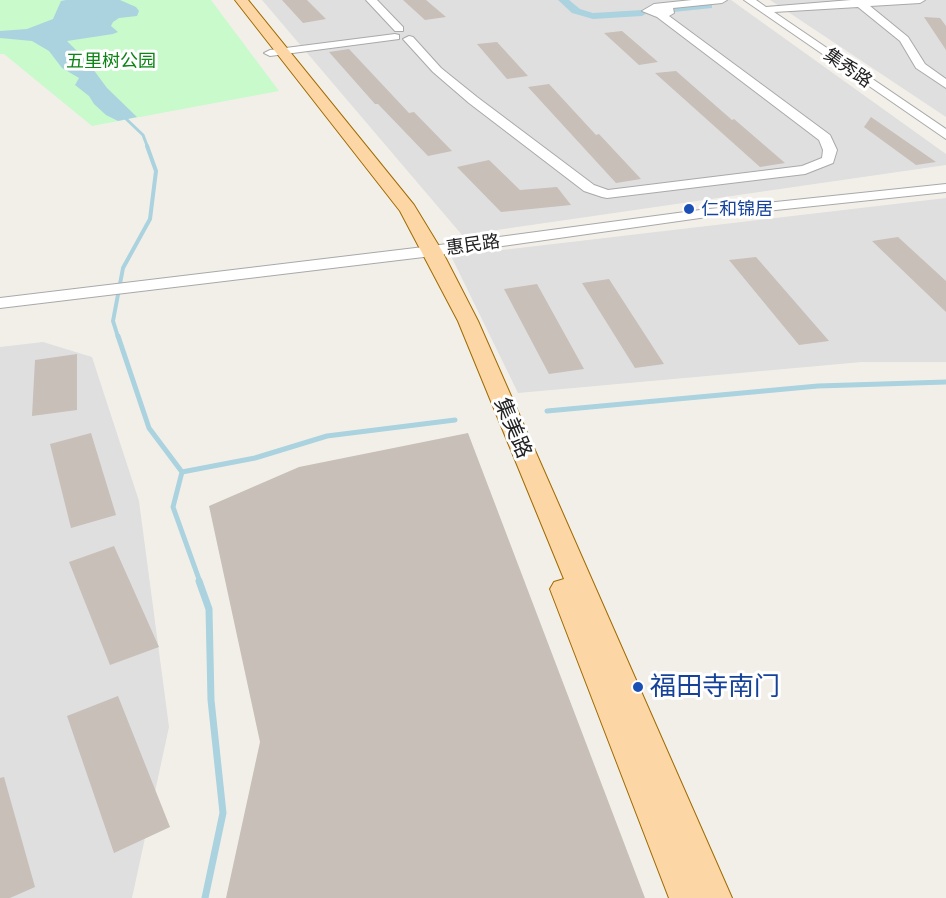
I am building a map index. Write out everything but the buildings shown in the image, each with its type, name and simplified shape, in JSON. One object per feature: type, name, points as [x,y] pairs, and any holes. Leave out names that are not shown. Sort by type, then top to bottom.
[{"type":"main road","name":"集美路","points":[[229,0],[275,52]]},
{"type":"main road","name":"集美路","points":[[241,0],[275,52],[425,252],[468,321],[714,898]]},
{"type":"main road","name":"集美路","points":[[425,252],[589,651],[687,898]]},
{"type":"street","points":[[371,0],[396,33]]},
{"type":"street","points":[[275,52],[320,48],[396,33],[416,35],[437,70],[473,100],[589,188],[608,194],[805,170],[828,160],[830,150],[825,138],[660,11],[638,0]]},
{"type":"street","points":[[660,11],[741,4],[920,0]]},
{"type":"street","points":[[859,1],[904,39],[915,54],[920,66],[946,84]]},
{"type":"street","name":"集秀路","points":[[741,4],[946,135]]},
{"type":"street","name":"惠民路","points":[[0,303],[425,252],[700,214],[946,188]]},
{"type":"shaded area","points":[[262,0],[731,0],[946,154],[946,165],[462,235]]},
{"type":"shaded area","points":[[770,0],[946,0],[946,117]]},
{"type":"shaded area","points":[[946,198],[946,362],[862,362],[518,393],[451,256]]},
{"type":"shaded area","points":[[43,342],[92,357],[139,501],[169,727],[132,898],[0,898],[0,347]]},
{"type":"green space","name":"五里树公园","points":[[0,0],[211,0],[279,91],[92,126],[4,54],[0,54]]},
{"type":"water","points":[[120,0],[136,7],[139,11],[137,16],[119,18],[113,22],[111,26],[118,32],[67,41],[87,61],[107,88],[137,117],[118,121],[106,115],[89,96],[75,85],[79,78],[62,68],[49,51],[32,41],[0,38],[0,31],[27,29],[53,19],[61,1]]},
{"type":"waterway","points":[[563,0],[576,11],[593,16],[642,13]]},
{"type":"waterway","points":[[674,9],[708,6]]},
{"type":"waterway","points":[[122,115],[143,135],[148,148]]},
{"type":"waterway","points":[[118,337],[113,321],[123,268],[150,219],[156,171],[147,146]]},
{"type":"waterway","points":[[118,336],[149,428],[182,472]]},
{"type":"waterway","points":[[547,411],[818,386],[946,382]]},
{"type":"waterway","points":[[182,472],[255,458],[327,436],[455,420]]},
{"type":"waterway","points":[[182,472],[173,507],[200,582]]},
{"type":"waterway","points":[[199,581],[209,609],[211,700],[223,813],[205,898]]},
{"type":"place","name":"仁和锦居","points":[[689,209]]},
{"type":"place","name":"福田寺南门","points":[[638,687]]}]
